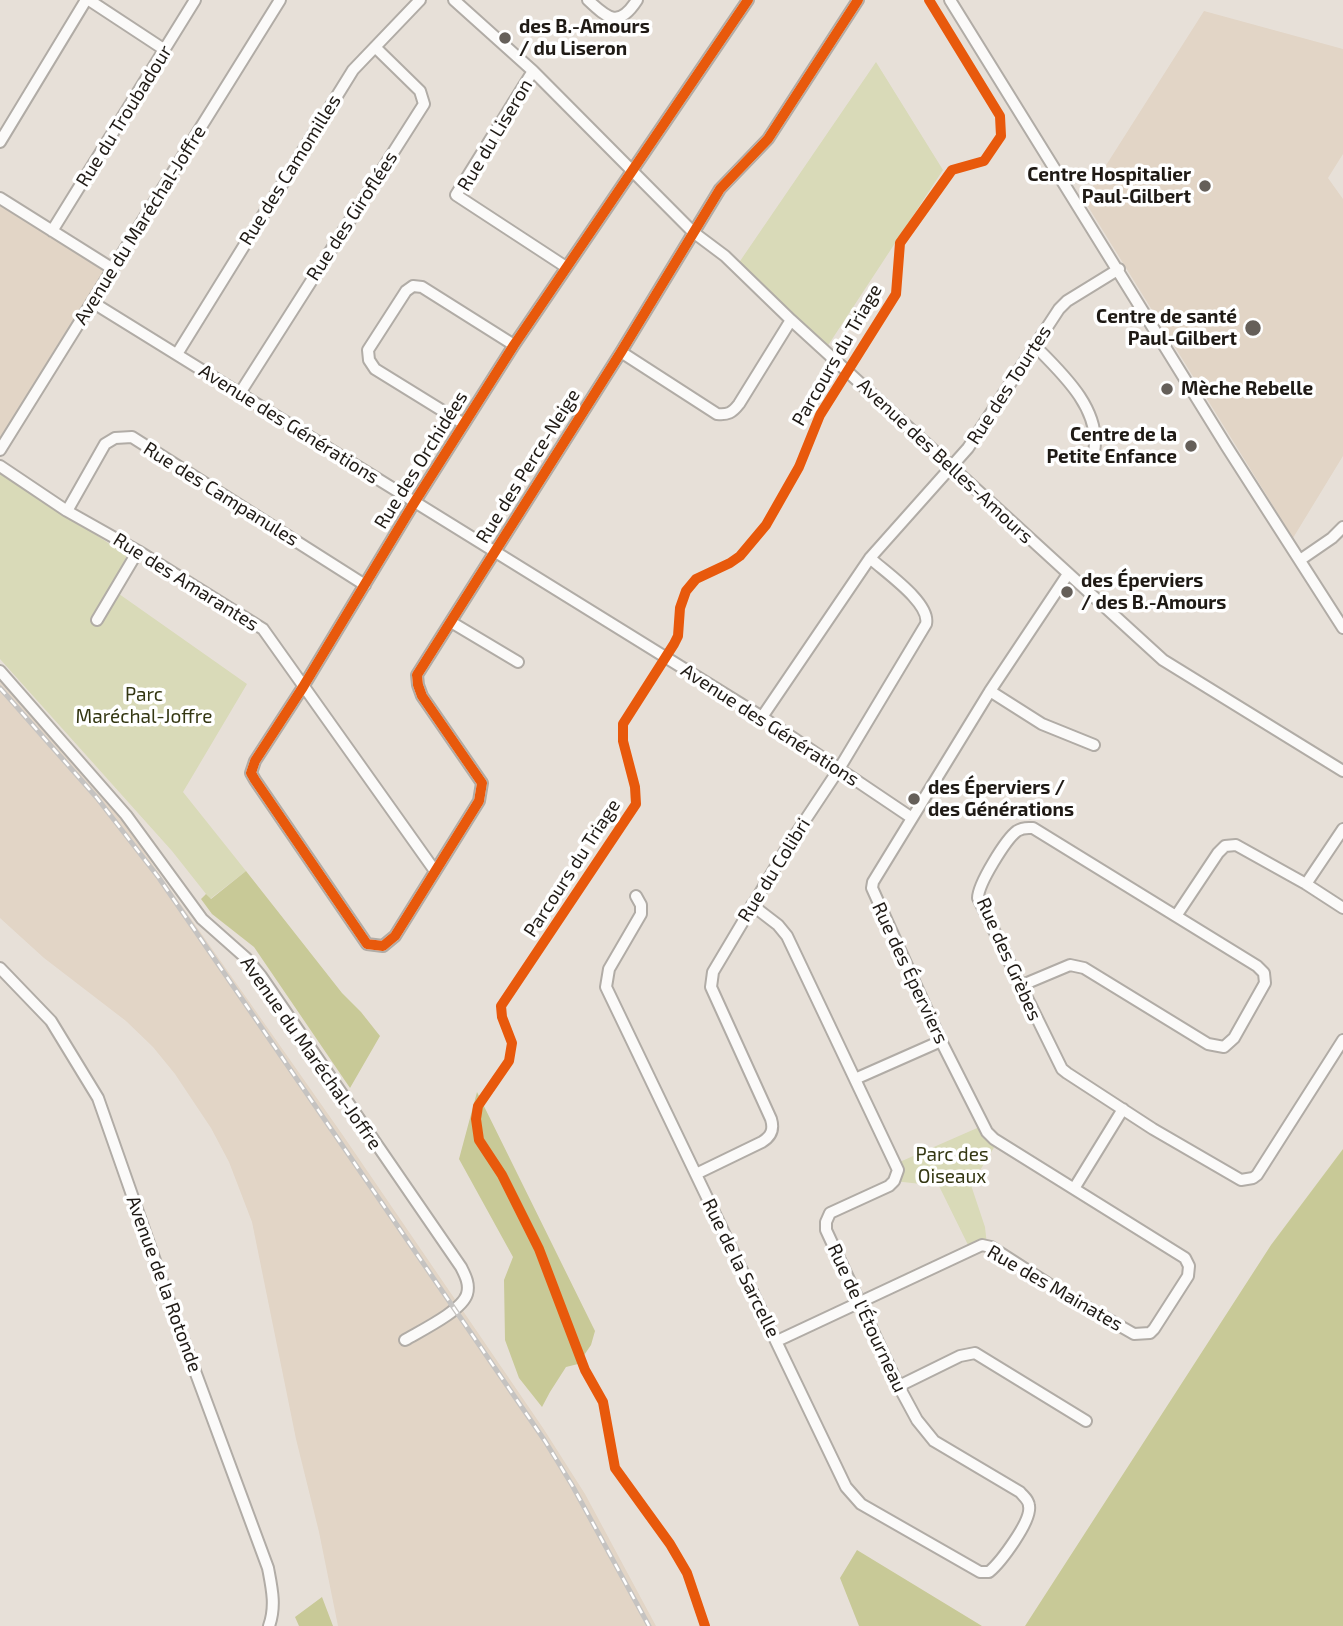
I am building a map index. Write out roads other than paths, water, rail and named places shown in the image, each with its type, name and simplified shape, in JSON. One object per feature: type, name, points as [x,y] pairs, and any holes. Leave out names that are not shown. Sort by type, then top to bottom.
[{"type":"street","points":[[0,142],[87,0],[165,50]]},
{"type":"street","name":"Rue du Troubadour","points":[[52,231],[195,0]]},
{"type":"street","name":"Avenue du Maréchal-Joffre","points":[[0,450],[280,0]]},
{"type":"street","name":"Rue des Camomilles","points":[[177,354],[353,70],[420,0]]},
{"type":"street","name":"Avenue des Belles-Amours","points":[[454,0],[533,71],[693,232],[725,256],[791,320],[1163,660],[1343,771]]},
{"type":"street","points":[[588,0],[604,15],[616,19],[625,16],[637,0]]},
{"type":"street","name":"Rue des Orchidées","points":[[367,944],[251,773],[255,761],[514,345],[748,0]]},
{"type":"street","name":"Rue des Perce-Neige","points":[[367,944],[383,946],[395,936],[479,801],[482,783],[422,696],[417,675],[621,352],[720,189],[768,139],[858,0]]},
{"type":"street","points":[[950,0],[1227,447],[1343,628]]},
{"type":"street","name":"Rue des Giroflées","points":[[240,393],[424,104],[420,91],[375,47]]},
{"type":"street","name":"Rue du Liseron","points":[[533,71],[456,195],[566,267]]},
{"type":"street","points":[[0,198],[113,269]]},
{"type":"street","name":"Rue des Tourtes","points":[[762,717],[870,558],[952,468],[1067,301],[1119,269]]},
{"type":"street","points":[[464,424],[375,369],[369,360],[368,350],[406,291],[413,286],[422,287],[514,345]]},
{"type":"street","name":"Avenue des Générations","points":[[92,302],[762,717],[912,818]]},
{"type":"street","points":[[621,352],[717,414],[727,415],[739,404],[791,320]]},
{"type":"street","points":[[1035,346],[1066,377],[1087,411],[1096,429],[1094,452]]},
{"type":"street","name":"Rue des Campanules","points":[[67,512],[105,444],[121,436],[132,437],[365,585]]},
{"type":"street","name":"Rue des Amarantes","points":[[0,466],[67,512],[138,551],[263,629],[435,872]]},
{"type":"street","points":[[1300,560],[1343,527]]},
{"type":"street","points":[[97,620],[138,551]]},
{"type":"street","name":"Rue du Colibri","points":[[696,1174],[762,1142],[770,1137],[773,1130],[772,1119],[711,987],[713,972],[928,619],[921,604],[870,558]]},
{"type":"street","name":"Rue des Éperviers","points":[[1068,574],[990,691],[872,888],[941,1041],[992,1137],[1185,1258],[1189,1266]]},
{"type":"street","points":[[452,622],[518,662]]},
{"type":"street","name":"Avenue du Maréchal-Joffre","points":[[0,671],[126,815],[202,919],[246,958],[261,976],[461,1267],[467,1282],[465,1299],[450,1312],[405,1340]]},
{"type":"street","points":[[990,691],[1042,724],[1094,745]]},
{"type":"street","name":"Rue des Grèbes","points":[[1176,916],[1033,828],[1023,828],[1013,835],[979,887],[978,893],[978,898],[1062,1069],[1153,1129],[1241,1180],[1253,1178],[1343,1040]]},
{"type":"street","points":[[1306,884],[1343,829]]},
{"type":"street","points":[[1020,986],[1070,965],[1076,965],[1208,1044],[1224,1047],[1234,1038],[1264,988],[1264,973],[1176,916],[1218,853],[1230,845],[1242,847],[1343,908]]},
{"type":"street","name":"Rue de la Sarcelle","points":[[636,896],[641,905],[641,914],[609,969],[606,987],[846,1487],[858,1501],[918,1539],[980,1572],[989,1572]]},
{"type":"street","name":"Rue de l'Étourneau","points":[[752,905],[788,936],[898,1170],[889,1186],[830,1213],[825,1230],[899,1386],[931,1438],[1020,1492],[1030,1504],[1023,1528],[989,1572]]},
{"type":"street","name":"Avenue de la Rotonde","points":[[0,968],[51,1021],[98,1098],[172,1309],[268,1568],[274,1595],[269,1626]]},
{"type":"street","points":[[856,1079],[941,1041]]},
{"type":"street","points":[[1075,1187],[1123,1109]]},
{"type":"street","name":"Rue des Mainates","points":[[777,1341],[974,1247],[987,1245],[1134,1334],[1144,1334],[1154,1329],[1188,1276],[1189,1266]]},
{"type":"street","points":[[899,1386],[960,1356],[975,1353],[1086,1421]]},
{"type":"railway","points":[[0,688],[97,798],[159,878],[545,1441],[649,1626]]},
{"type":"place","name":"des B.-Amours / du Liseron","points":[[505,38]]},
{"type":"place","name":"Centre Hospitalier Paul-Gilbert","points":[[1205,186]]},
{"type":"place","name":"Centre de santé Paul-Gilbert","points":[[1253,328]]},
{"type":"place","name":"Mèche Rebelle","points":[[1167,389]]},
{"type":"place","name":"Centre de la Petite Enfance","points":[[1191,446]]},
{"type":"place","name":"des Éperviers / des B.-Amours","points":[[1067,592]]},
{"type":"place","name":"des Éperviers / des Générations","points":[[914,799]]},
{"type":"park label","name":"Parc Maréchal-Joffre","points":[[144,706]]},
{"type":"park label","name":"Parc des Oiseaux","points":[[952,1166]]}]
